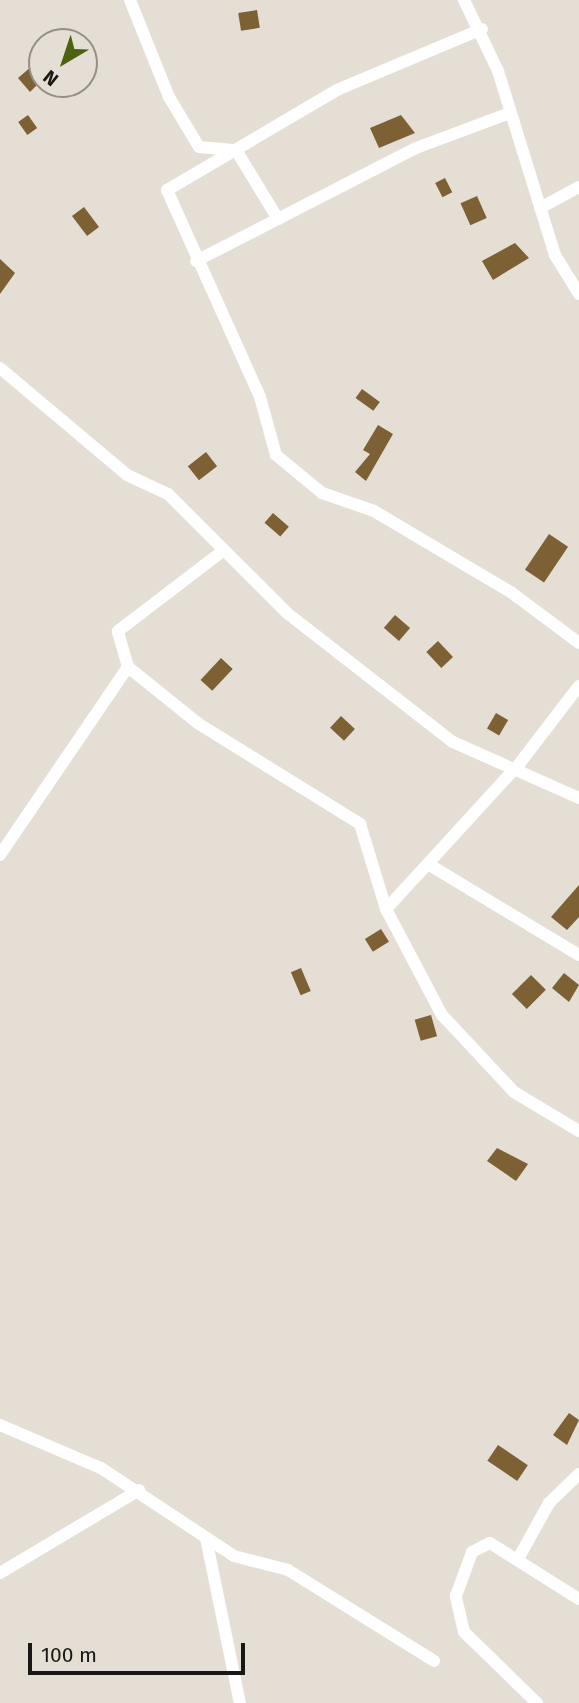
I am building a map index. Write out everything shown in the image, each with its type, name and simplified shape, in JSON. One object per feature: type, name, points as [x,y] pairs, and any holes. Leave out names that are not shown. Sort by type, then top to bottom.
[{"type":"street","points":[[130,0],[169,97],[199,147],[236,150]]},
{"type":"street","points":[[464,0],[482,29],[507,114],[567,283],[579,295]]},
{"type":"street","points":[[482,29],[337,90],[167,190],[196,261],[260,397],[276,455],[322,493],[374,512],[512,593],[579,643]]},
{"type":"street","points":[[196,261],[416,148],[507,114]]},
{"type":"street","points":[[236,150],[278,219]]},
{"type":"street","points":[[540,208],[579,187]]},
{"type":"street","points":[[0,368],[127,475],[168,494],[287,613],[442,734],[512,772],[551,781],[579,798]]},
{"type":"street","points":[[224,550],[118,631],[128,667],[199,724],[360,824],[386,909],[442,1015],[514,1092],[579,1131]]},
{"type":"street","points":[[0,855],[128,667]]},
{"type":"street","points":[[386,909],[512,772],[579,686]]},
{"type":"street","points":[[428,864],[579,955]]},
{"type":"street","points":[[0,1425],[139,1490],[234,1556],[288,1570],[435,1661]]},
{"type":"street","points":[[518,1559],[549,1503],[579,1474]]},
{"type":"street","points":[[0,1573],[139,1490]]},
{"type":"street","points":[[206,1538],[240,1703]]},
{"type":"street","points":[[537,1703],[464,1632],[456,1595],[472,1552],[481,1544],[518,1559],[579,1599]]},
{"type":"building","points":[[257,10],[260,28],[241,31],[238,13]]},
{"type":"building","points":[[28,69],[28,90],[18,78]]},
{"type":"building","points":[[28,115],[37,128],[27,135],[18,122]]},
{"type":"building","points":[[401,115],[415,133],[379,148],[370,128]]},
{"type":"building","points":[[445,178],[452,192],[442,197],[435,183]]},
{"type":"building","points":[[477,196],[487,218],[470,225],[461,203]]},
{"type":"building","points":[[84,207],[99,227],[87,236],[72,216]]},
{"type":"building","points":[[515,243],[529,258],[493,280],[482,261]]},
{"type":"building","points":[[0,259],[15,273],[0,294]]},
{"type":"building","points":[[362,389],[380,402],[373,411],[356,398]]},
{"type":"building","points":[[378,425],[393,434],[366,481],[355,472],[370,454],[363,450]]},
{"type":"building","points":[[206,452],[217,466],[199,480],[188,466]]},
{"type":"building","points":[[273,513],[289,527],[280,537],[264,523]]},
{"type":"building","points":[[549,534],[568,547],[544,583],[525,570]]},
{"type":"building","points":[[395,615],[410,628],[399,641],[384,628]]},
{"type":"building","points":[[438,641],[453,657],[441,668],[426,652]]},
{"type":"building","points":[[221,658],[233,669],[212,691],[201,680]]},
{"type":"building","points":[[496,713],[508,720],[499,736],[487,729]]},
{"type":"building","points":[[341,716],[355,729],[344,741],[330,728]]},
{"type":"building","points":[[579,885],[579,917],[567,930],[551,917]]},
{"type":"building","points":[[381,929],[389,942],[373,952],[365,939]]},
{"type":"building","points":[[301,968],[311,991],[301,995],[291,972]]},
{"type":"building","points":[[564,973],[579,985],[569,1002],[552,988]]},
{"type":"building","points":[[531,975],[546,990],[527,1009],[512,994]]},
{"type":"building","points":[[431,1015],[437,1036],[421,1041],[415,1020]]},
{"type":"building","points":[[497,1148],[528,1164],[516,1181],[487,1161]]},
{"type":"building","points":[[569,1413],[579,1420],[567,1445],[553,1435]]},
{"type":"building","points":[[498,1445],[528,1465],[517,1481],[487,1461]]}]
